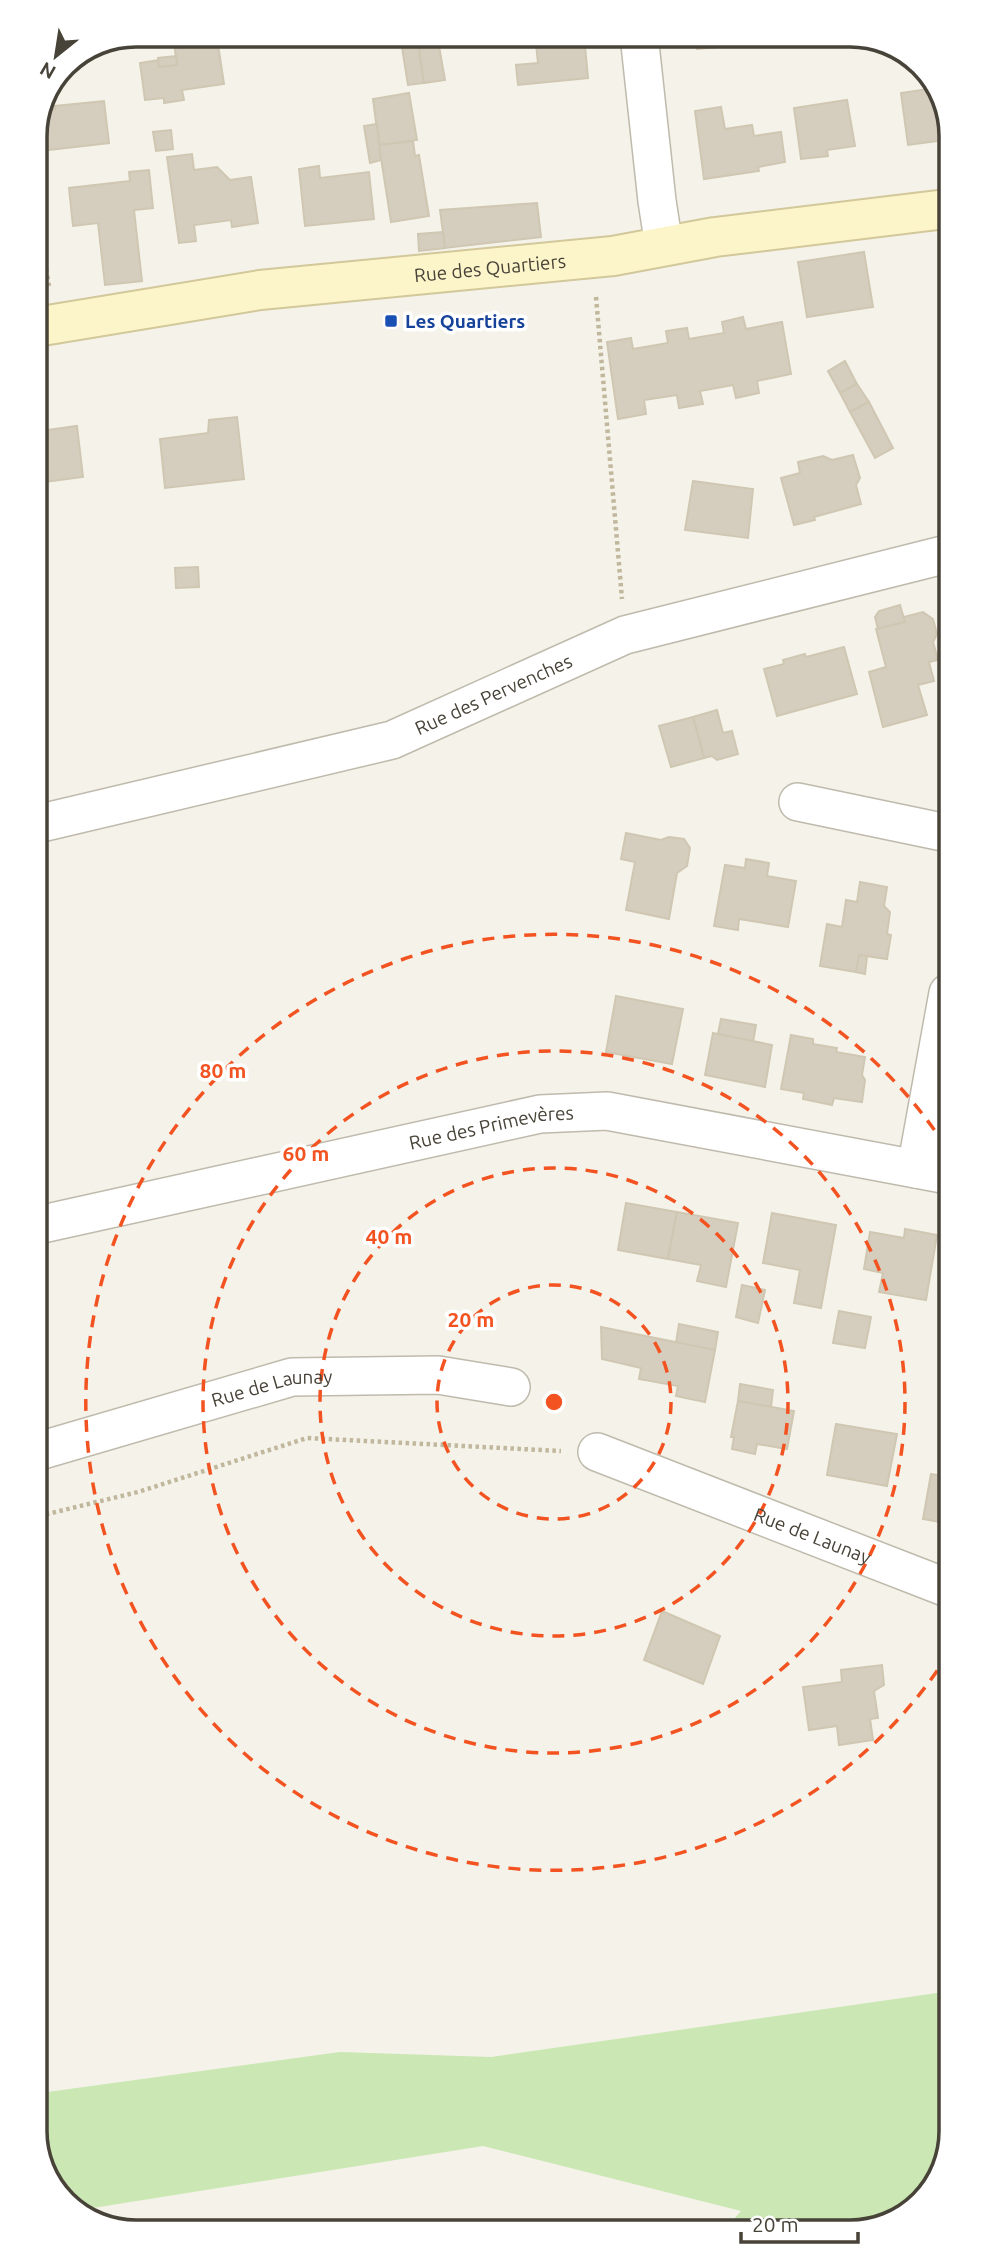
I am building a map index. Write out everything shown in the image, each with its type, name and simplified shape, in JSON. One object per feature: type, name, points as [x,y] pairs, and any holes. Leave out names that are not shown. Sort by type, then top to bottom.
[{"type":"main road","name":"Rue des Quartiers","points":[[47,326],[260,290],[593,258],[664,246],[939,210]]},
{"type":"street","points":[[640,47],[664,246]]},
{"type":"street","name":"Rue des Pervenches","points":[[47,822],[392,740],[625,635],[939,556]]},
{"type":"street","points":[[798,802],[939,831]]},
{"type":"street","points":[[932,1172],[939,1094]]},
{"type":"street","name":"Rue des Primevères","points":[[47,1223],[540,1114],[607,1111],[932,1172]]},
{"type":"street","name":"Rue de Launay","points":[[47,1449],[292,1377],[438,1375],[511,1387]]},
{"type":"street","name":"Rue de Launay","points":[[597,1452],[939,1585]]},
{"type":"path","points":[[593,258],[625,635]]},
{"type":"path","points":[[47,1514],[138,1492],[307,1438],[597,1452]]},
{"type":"green space","points":[[939,1993],[937,2148],[930,2170],[917,2189],[894,2208],[878,2215],[850,2220],[733,2220],[741,2211],[483,2146],[93,2208],[62,2180],[49,2148],[47,2092],[340,2052],[491,2057]]},
{"type":"building","points":[[175,47],[218,47],[224,84],[182,90],[184,100],[164,103],[164,98],[145,100],[140,63],[159,60],[159,67],[177,65]]},
{"type":"building","points":[[402,47],[419,47],[424,83],[408,85]]},
{"type":"building","points":[[419,47],[439,47],[445,80],[424,83]]},
{"type":"building","points":[[536,47],[585,47],[588,78],[518,85],[516,65],[538,63]]},
{"type":"building","points":[[176,56],[177,65],[159,67],[158,58]]},
{"type":"building","points":[[925,89],[937,119],[939,141],[908,145],[901,93]]},
{"type":"building","points":[[409,93],[417,140],[379,145],[373,99]]},
{"type":"building","points":[[847,100],[855,146],[827,150],[828,156],[801,159],[794,108]]},
{"type":"building","points":[[104,101],[109,143],[47,150],[50,113],[55,106]]},
{"type":"building","points":[[721,107],[725,129],[752,125],[754,136],[781,132],[785,162],[758,167],[759,171],[704,179],[695,111]]},
{"type":"building","points":[[377,124],[381,160],[370,163],[364,126]]},
{"type":"building","points":[[171,130],[173,149],[156,151],[153,132]]},
{"type":"building","points":[[413,141],[415,156],[419,155],[429,216],[391,222],[379,145]]},
{"type":"building","points":[[192,154],[194,170],[217,167],[230,180],[251,177],[258,223],[232,227],[231,220],[194,225],[196,241],[179,243],[167,157]]},
{"type":"building","points":[[319,166],[320,178],[369,172],[374,219],[305,226],[299,169]]},
{"type":"building","points":[[149,170],[153,208],[134,210],[142,281],[105,285],[98,223],[73,226],[69,188],[130,181],[129,172]]},
{"type":"building","points":[[537,203],[541,237],[445,248],[440,210]]},
{"type":"building","points":[[443,232],[445,248],[419,251],[418,234]]},
{"type":"building","points":[[864,252],[873,307],[807,317],[798,262]]},
{"type":"building","points":[[743,317],[746,329],[782,322],[791,374],[757,381],[759,393],[736,398],[733,385],[700,391],[703,404],[679,408],[677,395],[644,400],[646,414],[618,419],[607,342],[631,338],[633,349],[668,343],[666,331],[687,328],[689,339],[724,333],[722,322]]},
{"type":"building","points":[[845,361],[857,384],[840,393],[828,371]]},
{"type":"building","points":[[857,384],[869,402],[850,412],[840,393]]},
{"type":"building","points":[[869,402],[893,448],[875,458],[850,412]]},
{"type":"building","points":[[237,417],[244,479],[165,488],[160,439],[208,433],[209,420]]},
{"type":"building","points":[[77,426],[83,477],[47,482],[47,430]]},
{"type":"building","points":[[853,455],[860,478],[856,485],[861,504],[794,525],[781,478],[800,473],[798,462],[823,456],[832,460]]},
{"type":"building","points":[[693,481],[753,489],[748,538],[685,530]]},
{"type":"building","points":[[198,567],[199,587],[176,588],[175,568]]},
{"type":"building","points":[[900,605],[905,622],[878,629],[875,617],[879,611]]},
{"type":"building","points":[[923,612],[933,619],[937,634],[933,642],[938,660],[929,662],[934,681],[918,685],[927,715],[883,727],[869,672],[886,667],[876,629],[905,622],[904,617]]},
{"type":"building","points":[[844,647],[857,694],[777,716],[764,669],[784,664],[783,660]]},
{"type":"building","points":[[717,710],[723,733],[732,731],[738,754],[717,760],[712,756],[704,758],[693,717]]},
{"type":"building","points":[[693,717],[704,758],[671,767],[659,726]]},
{"type":"building","points":[[626,833],[661,840],[669,837],[684,839],[690,848],[687,866],[677,873],[669,919],[626,910],[635,862],[621,859]]},
{"type":"building","points":[[746,859],[769,863],[767,876],[796,881],[788,927],[739,919],[738,930],[714,926],[725,865],[745,868]]},
{"type":"building","points":[[860,882],[887,887],[884,906],[890,912],[887,934],[891,935],[887,959],[859,955],[856,972],[820,966],[827,924],[842,927],[846,900],[857,902]]},
{"type":"building","points":[[859,955],[867,956],[865,974],[856,972]]},
{"type":"building","points":[[616,996],[683,1009],[672,1064],[606,1052]]},
{"type":"building","points":[[721,1019],[756,1025],[753,1042],[718,1034]]},
{"type":"building","points":[[713,1033],[772,1045],[765,1087],[705,1075]]},
{"type":"building","points":[[791,1035],[813,1039],[813,1044],[837,1048],[836,1052],[865,1057],[862,1102],[834,1098],[832,1105],[803,1099],[804,1093],[781,1089]]},
{"type":"building","points":[[626,1203],[677,1212],[668,1259],[618,1250]]},
{"type":"building","points":[[677,1212],[738,1223],[726,1287],[697,1281],[701,1265],[668,1259]]},
{"type":"building","points":[[772,1213],[836,1225],[821,1308],[794,1303],[800,1270],[763,1263]]},
{"type":"building","points":[[905,1229],[937,1235],[926,1300],[879,1292],[883,1273],[864,1269],[870,1232],[904,1238]]},
{"type":"building","points":[[742,1285],[765,1290],[758,1323],[736,1317]]},
{"type":"building","points":[[839,1311],[871,1317],[865,1348],[833,1343]]},
{"type":"building","points":[[679,1324],[718,1332],[715,1350],[676,1343]]},
{"type":"building","points":[[601,1327],[715,1350],[705,1402],[676,1396],[678,1386],[639,1379],[641,1368],[602,1359]]},
{"type":"building","points":[[740,1384],[773,1390],[771,1407],[738,1401]]},
{"type":"building","points":[[738,1401],[794,1411],[787,1449],[757,1444],[755,1454],[732,1449],[734,1437],[731,1437]]},
{"type":"building","points":[[836,1424],[897,1434],[887,1486],[827,1475]]},
{"type":"building","points":[[931,1474],[939,1475],[939,1522],[923,1519]]},
{"type":"building","points":[[662,1611],[720,1636],[703,1684],[644,1660]]},
{"type":"building","points":[[882,1665],[884,1685],[874,1691],[878,1718],[870,1719],[873,1740],[839,1745],[837,1726],[809,1730],[803,1687],[842,1682],[841,1670]]},
{"type":"place","name":"Les Quartiers","points":[[391,321]]}]
